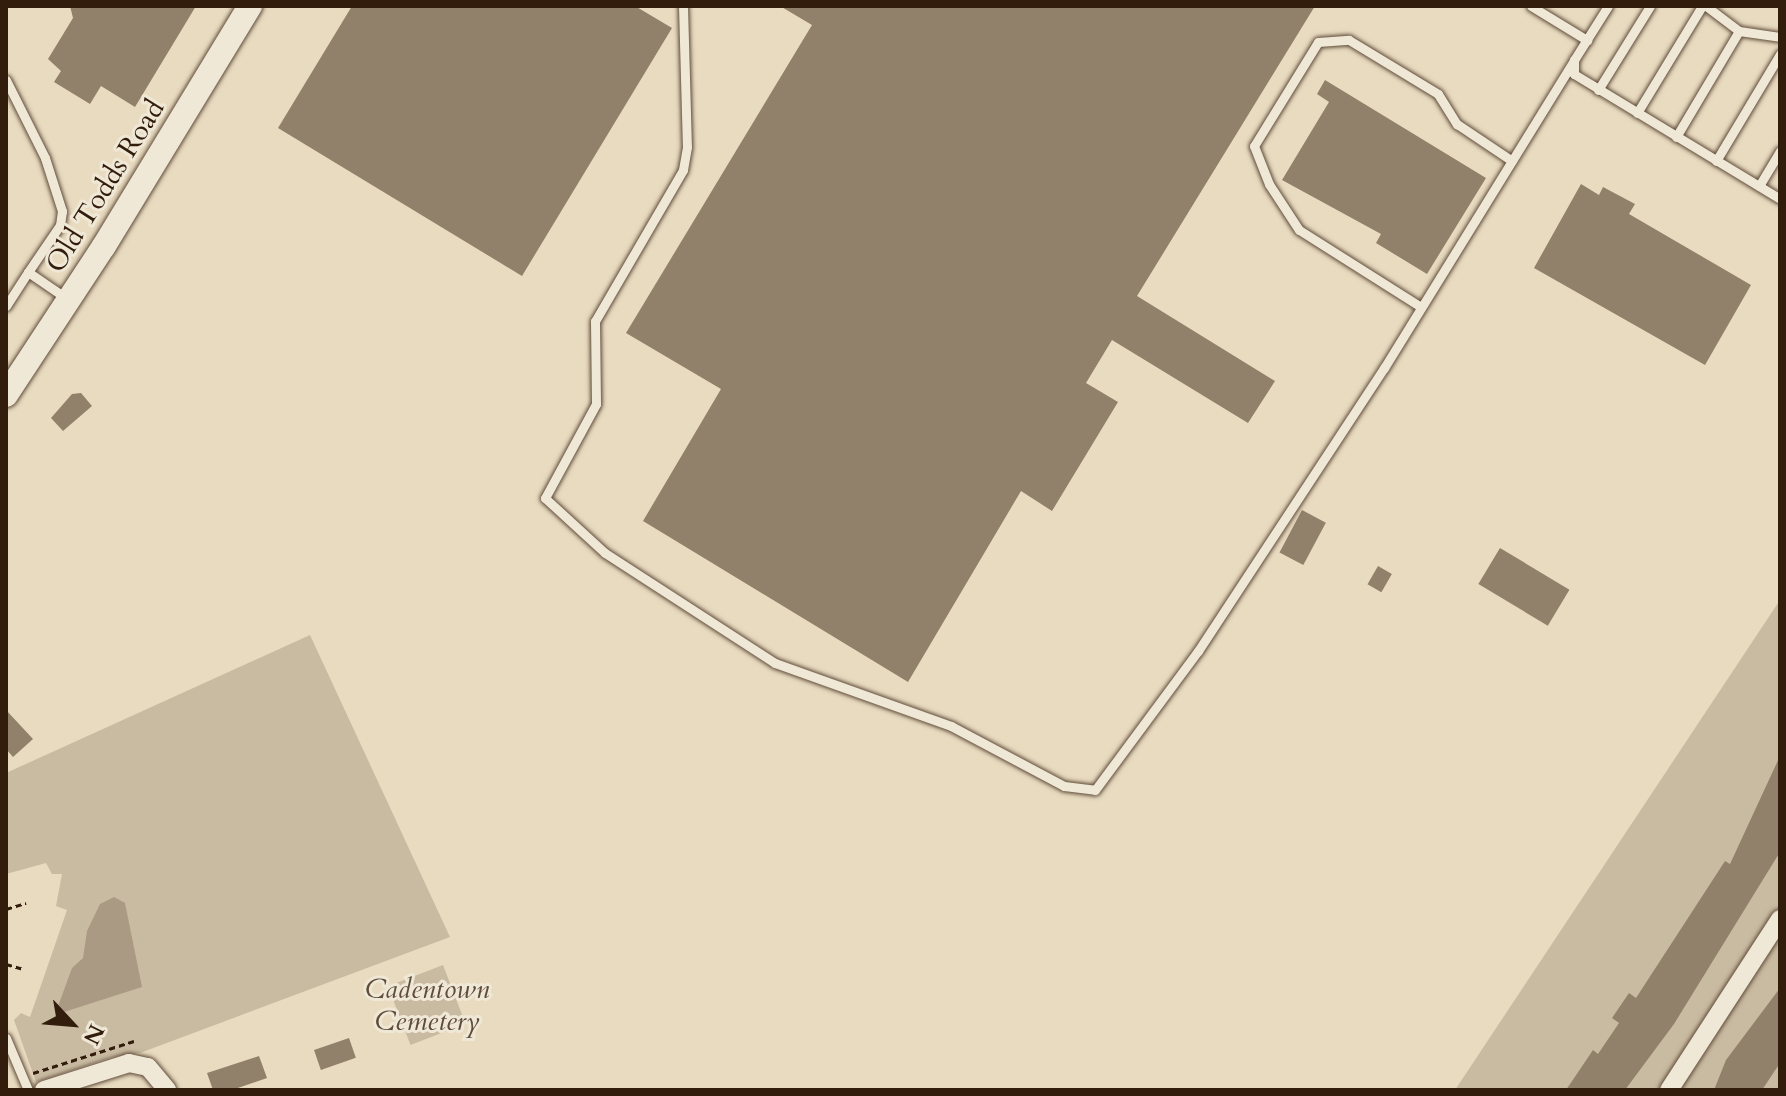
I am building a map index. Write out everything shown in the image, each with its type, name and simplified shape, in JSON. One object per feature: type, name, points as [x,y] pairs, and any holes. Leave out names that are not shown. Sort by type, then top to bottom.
[{"type":"main road","name":"Old Todds Road","points":[[6,395],[69,300],[250,6]]},
{"type":"street","points":[[1669,1090],[1780,919]]},
{"type":"street","points":[[44,1090],[129,1063],[148,1067],[167,1090]]},
{"type":"lane","points":[[683,6],[687,147],[683,170],[595,321],[596,404],[545,498],[605,553],[775,663],[951,726],[1064,786],[1095,790],[1198,651],[1421,307],[1608,6]]},
{"type":"lane","points":[[1531,6],[1587,40]]},
{"type":"lane","points":[[1598,90],[1650,6]]},
{"type":"lane","points":[[1637,113],[1704,6],[1739,31],[1780,37]]},
{"type":"lane","points":[[1676,137],[1739,31]]},
{"type":"lane","points":[[1421,307],[1299,230],[1269,184],[1254,146],[1318,42],[1349,40],[1438,94],[1457,124],[1512,161]]},
{"type":"lane","points":[[1716,161],[1780,54]]},
{"type":"lane","points":[[1574,60],[1574,74],[1780,199]]},
{"type":"lane","points":[[6,80],[45,158],[62,211],[60,225],[6,306]]},
{"type":"lane","points":[[1759,186],[1780,151]]},
{"type":"lane","points":[[28,272],[69,300]]},
{"type":"lane","points":[[6,1038],[28,1090]]},
{"type":"path","points":[[6,909],[26,903]]},
{"type":"path","points":[[6,964],[24,969]]},
{"type":"path","points":[[33,1073],[134,1041]]},
{"type":"green space","points":[[1780,600],[1780,1090],[1455,1090]]},
{"type":"green space","points":[[310,635],[450,937],[140,1053],[112,1057],[36,1082],[14,1020],[21,1013],[30,1017],[67,910],[56,906],[62,874],[52,874],[46,863],[6,874],[6,773]]},
{"type":"green space","name":"Cadentown Cemetery","points":[[443,965],[466,1024],[410,1045],[388,986]]},
{"type":"shaded area","points":[[114,897],[125,903],[142,987],[64,1012],[57,1009],[72,968],[83,958],[87,931],[100,904]]},
{"type":"building","points":[[70,6],[196,6],[135,107],[101,86],[90,104],[54,82],[61,71],[48,59],[73,18]]},
{"type":"building","points":[[352,6],[635,6],[672,28],[522,276],[278,128]]},
{"type":"building","points":[[780,6],[1315,6],[1137,296],[1275,381],[1248,423],[1112,340],[1086,383],[1118,402],[1052,511],[1021,491],[908,682],[643,521],[721,389],[626,333],[812,25]]},
{"type":"building","points":[[1325,80],[1486,178],[1427,274],[1376,243],[1381,234],[1282,180],[1329,102],[1317,94]]},
{"type":"building","points":[[1581,184],[1599,195],[1603,187],[1635,204],[1629,214],[1751,285],[1705,365],[1534,268]]},
{"type":"building","points":[[81,393],[92,406],[63,431],[51,418],[72,394]]},
{"type":"building","points":[[1302,510],[1326,523],[1303,565],[1279,552]]},
{"type":"building","points":[[1500,548],[1569,590],[1548,626],[1478,584]]},
{"type":"building","points":[[1378,566],[1392,574],[1381,592],[1368,584]]},
{"type":"building","points":[[6,710],[33,739],[13,757],[6,749]]},
{"type":"building","points":[[1780,756],[1780,852],[1674,1024],[1625,1090],[1566,1090],[1593,1050],[1598,1054],[1619,1023],[1612,1018],[1629,993],[1636,998],[1725,861],[1730,864]]},
{"type":"building","points":[[1780,988],[1780,1063],[1762,1090],[1714,1090],[1726,1060]]},
{"type":"building","points":[[349,1038],[356,1058],[321,1070],[314,1050]]},
{"type":"building","points":[[259,1056],[267,1078],[232,1090],[213,1090],[207,1073]]}]
